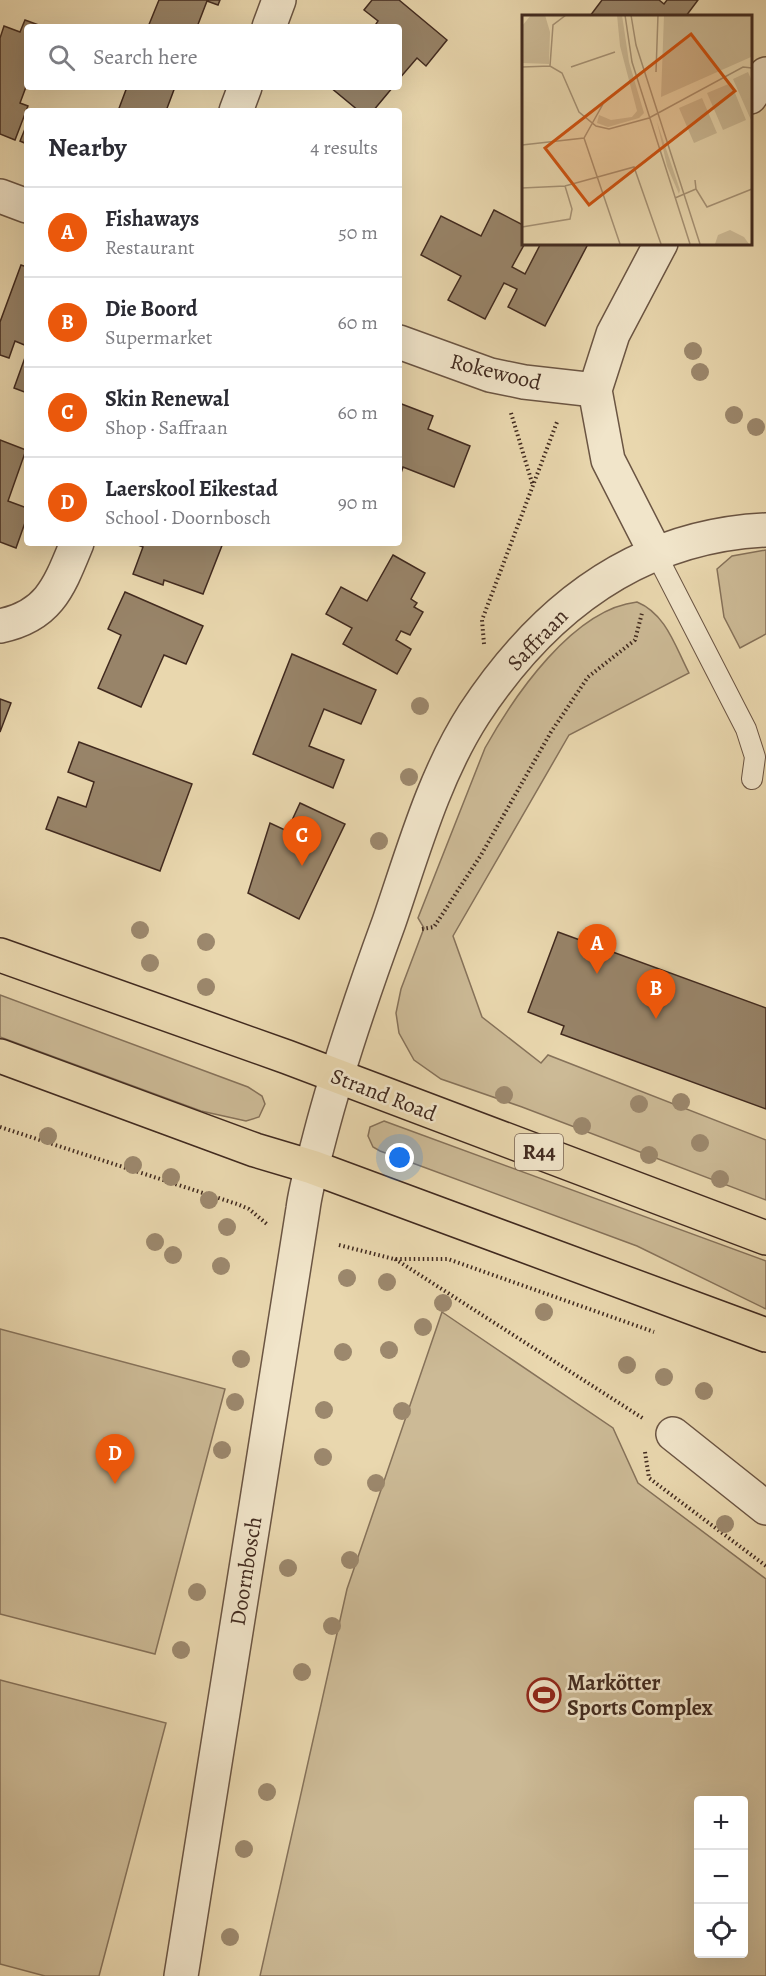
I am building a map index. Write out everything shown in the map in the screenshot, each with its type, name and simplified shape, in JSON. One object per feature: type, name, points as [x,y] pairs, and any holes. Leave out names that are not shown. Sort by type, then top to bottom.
[{"type":"main road","name":"Strand Road","points":[[0,955],[336,1076],[766,1238]]},
{"type":"main road","points":[[0,1056],[255,1150],[312,1167],[766,1335]]},
{"type":"street","points":[[270,24],[279,0]]},
{"type":"street","points":[[751,96],[766,74]]},
{"type":"street","points":[[237,108],[244,90]]},
{"type":"street","points":[[0,196],[24,205]]},
{"type":"street","points":[[660,244],[613,334],[595,390],[608,460],[656,554],[696,541],[766,530]]},
{"type":"street","name":"Rokewood","points":[[402,343],[490,375],[524,382],[595,390]]},
{"type":"street","points":[[0,626],[23,621],[42,608],[59,584],[76,546]]},
{"type":"street","name":"Saffraan","points":[[312,1167],[336,1076],[424,822],[472,716],[508,668],[555,618],[620,569],[656,554]]},
{"type":"street","name":"Doornbosch","points":[[181,1976],[302,1211],[312,1167]]},
{"type":"street","points":[[658,1441],[766,1508]]},
{"type":"lane","points":[[656,554],[746,729],[755,757],[752,779]]},
{"type":"path","points":[[508,404],[533,487]]},
{"type":"path","points":[[484,645],[482,620],[558,422]]},
{"type":"path","points":[[419,930],[434,927],[454,898],[551,732],[588,677],[635,640],[642,613]]},
{"type":"path","points":[[0,1127],[237,1204],[249,1209],[269,1226]]},
{"type":"path","points":[[339,1245],[394,1259],[448,1259],[662,1335]]},
{"type":"path","points":[[394,1259],[639,1416],[640,1426]]},
{"type":"path","points":[[658,1441],[650,1478],[766,1566]]},
{"type":"shaded area","points":[[766,550],[766,634],[740,648],[724,617],[717,569],[732,556]]},
{"type":"shaded area","points":[[637,602],[647,607],[663,623],[689,673],[569,735],[453,936],[482,1017],[541,1063],[548,1055],[766,1140],[766,1200],[522,1107],[441,1079],[414,1060],[399,1033],[396,1013],[401,989],[424,928],[418,918],[485,748],[529,681],[568,638],[590,620],[613,608]]},
{"type":"shaded area","points":[[0,995],[248,1087],[262,1096],[265,1104],[259,1117],[246,1121],[201,1111],[0,1037]]},
{"type":"shaded area","points":[[384,1121],[766,1261],[766,1309],[637,1246],[380,1151],[373,1147],[368,1136],[370,1127]]},
{"type":"shaded area","name":"Markötter Sports Complex","points":[[442,1312],[613,1428],[638,1483],[766,1579],[766,1976],[260,1976],[347,1589]]},
{"type":"shaded area","points":[[0,1329],[225,1389],[155,1654],[0,1614]]},
{"type":"shaded area","points":[[0,1680],[166,1723],[99,1976],[45,1976],[0,1964]]},
{"type":"building","points":[[159,0],[220,0],[218,5],[207,1],[198,24],[149,24]]},
{"type":"building","points":[[372,0],[399,0],[447,40],[426,66],[417,58],[402,76],[402,24],[376,24],[378,21],[364,10]]},
{"type":"building","points":[[602,0],[659,0],[664,4],[667,0],[698,0],[687,15],[591,15]]},
{"type":"building","points":[[25,20],[36,24],[24,24],[25,90],[20,103],[28,106],[24,108],[24,116],[15,140],[0,134],[0,38],[4,26],[20,32]]},
{"type":"building","points":[[126,90],[174,90],[167,108],[119,108]]},
{"type":"building","points":[[334,90],[390,90],[376,108],[355,108]]},
{"type":"building","points":[[24,131],[24,143],[20,141]]},
{"type":"building","points":[[494,210],[522,224],[522,244],[524,244],[512,267],[525,274],[540,244],[588,244],[545,326],[508,307],[517,289],[504,283],[485,319],[448,300],[461,276],[421,255],[441,216],[481,236]]},
{"type":"building","points":[[21,265],[24,266],[24,345],[15,341],[9,358],[0,355],[0,322]]},
{"type":"building","points":[[24,360],[24,392],[14,388]]},
{"type":"building","points":[[402,404],[433,416],[428,429],[470,446],[454,487],[403,467],[402,470]]},
{"type":"building","points":[[0,440],[24,449],[24,456],[8,501],[24,507],[24,525],[16,548],[0,542]]},
{"type":"building","points":[[140,546],[222,546],[203,594],[164,580],[163,585],[133,574],[143,547]]},
{"type":"building","points":[[393,555],[425,573],[411,599],[417,603],[414,607],[423,612],[410,635],[401,631],[396,640],[411,649],[397,674],[343,644],[352,628],[326,614],[341,587],[367,601]]},
{"type":"building","points":[[125,592],[203,626],[186,664],[164,655],[141,707],[98,688],[121,635],[108,629]]},
{"type":"building","points":[[292,654],[376,690],[361,724],[324,709],[309,746],[344,760],[333,788],[253,754]]},
{"type":"building","points":[[0,699],[11,703],[0,732]]},
{"type":"building","points":[[79,742],[192,784],[160,871],[46,829],[58,797],[86,807],[94,782],[68,772]]},
{"type":"building","points":[[300,803],[345,824],[299,919],[248,893],[270,823],[287,831]]},
{"type":"building","points":[[558,932],[766,1008],[766,1109],[561,1034],[564,1026],[528,1012]]},
{"type":"place","name":"Skin Renewal","points":[[302,866]]},
{"type":"place","name":"Fishaways","points":[[597,974]]},
{"type":"place","name":"Die Boord","points":[[656,1019]]},
{"type":"place","name":"Laerskool Eikestad","points":[[115,1484]]},
{"type":"place","name":"Markötter Sports Complex","points":[[544,1695]]}]
